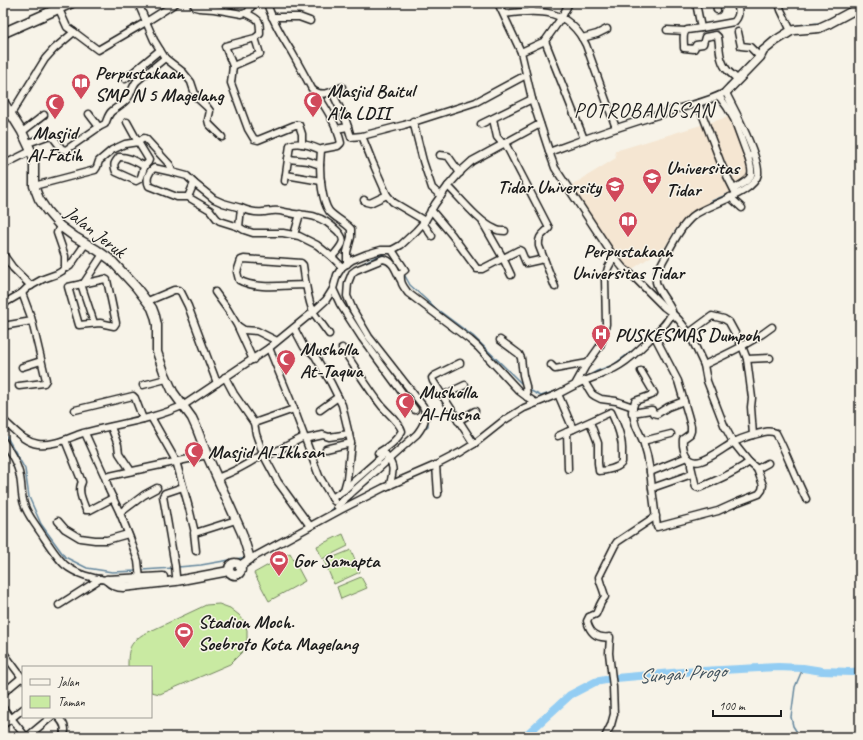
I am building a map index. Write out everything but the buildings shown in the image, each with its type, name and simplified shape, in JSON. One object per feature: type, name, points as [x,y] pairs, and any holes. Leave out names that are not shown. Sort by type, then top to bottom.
[{"type":"highway","points":[[3,33],[56,7],[71,3]]},
{"type":"main road","points":[[723,94],[757,54],[790,30],[819,28],[860,7]]},
{"type":"main road","name":"Jalan Jeruk","points":[[3,101],[28,143],[34,160],[34,186],[39,199],[47,211],[60,226],[74,237],[86,243],[111,260],[148,301],[152,308],[157,325],[157,352],[166,379],[173,392],[184,405],[192,418],[242,533],[248,554]]},
{"type":"main road","points":[[104,580],[139,573],[173,574],[229,569],[234,563],[237,563],[240,566],[248,554]]},
{"type":"main road","points":[[104,580],[112,585],[123,588],[173,574]]},
{"type":"street","points":[[138,3],[154,40],[165,58],[183,72],[190,82],[198,100],[210,111],[208,120],[209,124],[222,137]]},
{"type":"street","points":[[56,7],[67,27],[98,50],[176,3]]},
{"type":"street","points":[[193,3],[195,7],[199,8],[242,14],[246,13],[258,20],[260,24],[260,34],[255,38],[225,46],[233,66],[231,83],[248,129],[254,139],[258,140],[295,125],[299,125],[302,134],[302,144]]},
{"type":"street","points":[[246,13],[255,3]]},
{"type":"street","points":[[267,3],[272,18],[283,39],[312,89],[331,117],[341,141],[340,144],[321,150],[296,143],[290,145],[285,178],[320,181]]},
{"type":"street","points":[[498,3],[521,52],[532,99],[555,168],[614,258],[664,308],[679,320],[689,334],[704,366],[724,425],[733,442],[749,462],[757,469],[763,485],[759,494],[718,511],[657,527],[647,455],[643,441],[636,426],[633,410],[635,401],[654,393],[641,371]]},
{"type":"street","points":[[530,11],[533,3]]},
{"type":"street","points":[[521,52],[545,41],[562,17],[569,3]]},
{"type":"street","points":[[696,3],[701,28]]},
{"type":"street","points":[[667,30],[685,31],[734,22],[739,14],[737,3]]},
{"type":"street","points":[[779,3],[790,30]]},
{"type":"street","points":[[504,14],[530,11],[554,14],[562,17],[571,24],[586,45],[616,128]]},
{"type":"street","points":[[272,18],[299,17],[310,21]]},
{"type":"street","points":[[582,38],[607,29]]},
{"type":"street","points":[[685,31],[684,48],[694,49],[696,45],[703,44],[705,37],[718,36],[720,56],[723,64],[736,78]]},
{"type":"street","points":[[11,114],[45,59],[74,32]]},
{"type":"street","points":[[738,32],[741,46],[750,47],[757,54]]},
{"type":"street","points":[[233,66],[260,54],[255,38]]},
{"type":"street","points":[[545,41],[584,139]]},
{"type":"street","points":[[125,79],[160,50]]},
{"type":"street","points":[[28,143],[50,135],[62,149],[66,150],[105,124],[111,112],[123,104],[129,96],[134,84],[165,58]]},
{"type":"street","points":[[332,92],[346,121],[351,137],[362,136],[412,122],[476,102],[488,97],[526,75]]},
{"type":"street","points":[[316,93],[321,94],[332,92],[342,87]]},
{"type":"street","points":[[549,152],[616,128],[723,94],[727,95],[740,119],[751,156],[752,171],[751,177],[748,181],[730,198],[702,210],[688,221],[674,241],[661,265],[656,275],[656,282],[672,309],[672,313],[663,326],[631,358],[602,374],[582,378]]},
{"type":"street","points":[[723,94],[727,107],[751,156]]},
{"type":"street","points":[[481,124],[532,99]]},
{"type":"street","points":[[698,103],[722,166],[735,192]]},
{"type":"street","points":[[89,114],[99,127]]},
{"type":"street","points":[[22,132],[44,115]]},
{"type":"street","points":[[493,119],[497,137],[504,143],[549,228],[541,235],[539,246],[555,287]]},
{"type":"street","points":[[127,122],[149,160],[149,163],[144,166],[138,181],[120,175],[116,172],[114,167],[115,162],[119,157],[129,158],[144,166]]},
{"type":"street","points":[[412,122],[430,183],[432,188],[441,196]]},
{"type":"street","points":[[3,420],[24,439],[38,444],[54,444],[85,433],[174,410],[184,405],[269,348],[314,312],[326,300],[337,275],[352,260],[381,250],[392,250],[400,246],[424,222],[448,186],[472,161],[540,124]]},
{"type":"street","points":[[336,129],[348,127]]},
{"type":"street","points":[[362,136],[387,195],[396,205],[424,222],[432,236]]},
{"type":"street","points":[[34,186],[96,170],[99,161],[112,150],[125,144],[138,142],[144,138],[170,165],[172,172]]},
{"type":"street","points":[[321,150],[320,181],[329,210],[351,230],[345,266]]},
{"type":"street","points":[[3,165],[31,151]]},
{"type":"street","points":[[440,155],[448,156],[460,173]]},
{"type":"street","points":[[288,159],[308,161],[320,165]]},
{"type":"street","points":[[332,257],[343,239],[342,235],[325,220],[300,214],[291,214],[283,211],[258,212],[248,210],[214,199],[187,176],[154,168],[149,173],[147,181],[149,186],[177,197],[188,197],[210,210],[220,221],[253,233],[283,233],[299,236],[317,245],[332,257],[345,266]]},
{"type":"street","points":[[188,197],[194,183]]},
{"type":"street","points":[[448,186],[488,226],[496,230],[505,231]]},
{"type":"street","points":[[364,200],[370,203],[387,195]]},
{"type":"street","points":[[730,198],[742,208]]},
{"type":"street","points":[[238,227],[241,208]]},
{"type":"street","points":[[431,210],[477,269],[480,270],[519,250],[521,251],[526,264],[544,258]]},
{"type":"street","points":[[294,235],[300,214]]},
{"type":"street","points":[[481,219],[511,275]]},
{"type":"street","points":[[60,226],[57,233],[65,256],[65,267]]},
{"type":"street","points":[[4,301],[22,293],[27,288],[43,279],[57,274],[65,267],[67,268],[70,266],[86,243]]},
{"type":"street","points":[[392,250],[402,274],[402,286],[470,340],[536,403]]},
{"type":"street","points":[[3,254],[13,268],[31,286]]},
{"type":"street","points":[[94,324],[83,283],[103,254]]},
{"type":"street","points":[[336,503],[390,485],[436,465],[474,444],[503,421],[524,408],[558,394],[582,378],[588,363],[601,344],[605,332],[605,280],[608,268],[614,258]]},
{"type":"street","points":[[305,285],[256,286],[239,280],[237,272],[241,260],[244,259],[303,264],[305,285],[314,312],[329,334]]},
{"type":"street","points":[[344,490],[385,455],[417,434],[424,424],[426,416],[420,402],[369,337],[353,310],[347,296],[347,290],[352,273],[383,259],[386,259],[402,274]]},
{"type":"street","points":[[105,279],[107,280],[116,323],[114,326],[94,324],[78,324],[67,288],[69,286],[105,279]]},
{"type":"street","points":[[332,289],[362,338],[415,410]]},
{"type":"street","points":[[148,301],[174,290],[178,290],[180,292],[188,306],[217,383]]},
{"type":"street","points":[[215,292],[237,325],[252,360]]},
{"type":"street","points":[[18,386],[45,382],[46,380],[32,322],[22,293]]},
{"type":"street","points":[[689,334],[710,317],[714,316],[728,321],[742,346],[747,359],[752,398],[751,407],[753,435]]},
{"type":"street","points":[[4,326],[32,322]]},
{"type":"street","points":[[237,325],[244,330],[257,331],[277,341]]},
{"type":"street","points":[[704,366],[763,334],[772,327]]},
{"type":"street","points":[[294,328],[304,347],[315,356],[331,383],[342,405],[349,434],[351,443],[347,478],[344,490],[336,503]]},
{"type":"street","points":[[654,335],[678,381],[691,426],[690,434],[683,439],[682,445],[683,451],[689,459],[696,487],[699,488],[728,475],[749,462]]},
{"type":"street","points":[[500,340],[519,354],[521,358],[522,375],[526,392]]},
{"type":"street","points":[[269,348],[294,409],[318,476],[336,503]]},
{"type":"street","points":[[248,554],[309,524],[336,503],[385,455],[402,431],[399,424],[380,404],[342,348]]},
{"type":"street","points":[[747,359],[770,358]]},
{"type":"street","points":[[22,367],[41,362]]},
{"type":"street","points":[[460,363],[432,378],[442,396],[474,444]]},
{"type":"street","points":[[551,365],[555,369],[588,363]]},
{"type":"street","points":[[226,377],[237,399],[254,423],[256,434],[264,455],[278,482],[309,524]]},
{"type":"street","points":[[582,378],[592,394],[595,396],[601,399],[616,401],[633,410],[652,410],[657,414],[668,407],[684,401]]},
{"type":"street","points":[[143,385],[166,379]]},
{"type":"street","points":[[442,396],[465,386]]},
{"type":"street","points":[[558,394],[570,430],[568,470]]},
{"type":"street","points":[[75,410],[133,396],[143,419]]},
{"type":"street","points":[[320,410],[338,398]]},
{"type":"street","points":[[254,423],[294,409]]},
{"type":"street","points":[[458,421],[475,411]]},
{"type":"street","points":[[558,436],[611,412],[623,443],[622,461],[620,465],[614,468],[599,471],[598,443],[590,422]]},
{"type":"street","points":[[151,416],[176,461],[189,508],[196,551]]},
{"type":"street","points":[[111,427],[119,452],[131,471]]},
{"type":"street","points":[[650,472],[689,459],[695,462],[700,461],[733,442],[753,435],[772,431],[776,433],[806,499]]},
{"type":"street","points":[[85,433],[120,513],[138,561],[139,573]]},
{"type":"street","points":[[217,478],[234,472],[264,455],[304,438],[323,435],[329,437],[349,434]]},
{"type":"street","points":[[643,441],[670,434]]},
{"type":"street","points":[[65,440],[82,482],[79,486],[86,510],[90,510],[113,498]]},
{"type":"street","points":[[3,441],[18,469],[22,496],[28,514],[44,538],[65,565],[88,576],[104,580]]},
{"type":"street","points":[[326,449],[351,443]]},
{"type":"street","points":[[105,477],[207,455]]},
{"type":"street","points":[[385,455],[393,466],[390,485]]},
{"type":"street","points":[[757,469],[768,463]]},
{"type":"street","points":[[436,465],[438,494]]},
{"type":"street","points":[[652,488],[692,474]]},
{"type":"street","points":[[173,574],[163,496],[165,493],[183,487]]},
{"type":"street","points":[[120,513],[144,495],[157,488]]},
{"type":"street","points":[[605,737],[611,725],[614,714],[610,637],[600,636],[591,632],[587,622],[589,617],[596,614],[602,600],[605,598],[600,577],[615,545],[617,542],[656,516]]},
{"type":"street","points":[[194,533],[196,534],[236,520]]},
{"type":"street","points":[[58,521],[65,529],[80,538],[107,540],[128,534]]},
{"type":"street","points":[[59,605],[104,580]]},
{"type":"street","points":[[3,693],[22,678],[5,657]]},
{"type":"street","points":[[3,708],[27,737],[50,718]]},
{"type":"street","points":[[3,725],[22,710]]},
{"type":"street","points":[[59,718],[65,727],[64,735],[62,737]]},
{"type":"shaded area","name":"Universitas Tidar","points":[[731,116],[754,175],[752,182],[742,190],[716,200],[688,218],[675,229],[665,247],[628,272],[569,187],[616,158],[615,151]]},
{"type":"green space","points":[[343,534],[348,546],[322,559],[317,546]]},
{"type":"green space","points":[[351,550],[360,572],[334,584],[324,561]]},
{"type":"green space","name":"Gor Samapta","points":[[290,553],[305,581],[269,601],[254,573]]},
{"type":"green space","points":[[361,577],[367,588],[341,599],[337,587]]},
{"type":"green space","points":[[219,604],[230,608],[239,615],[244,621],[247,630],[247,639],[244,650],[230,664],[160,694],[152,692],[152,666],[128,666],[128,656],[134,641],[142,635],[206,605]]},
{"type":"waterway","points":[[852,7],[858,3]]},
{"type":"waterway","points":[[796,26],[820,23]]},
{"type":"waterway","points":[[726,87],[727,84],[733,79]]},
{"type":"waterway","points":[[748,149],[753,160]]},
{"type":"waterway","points":[[706,205],[733,192]]},
{"type":"waterway","points":[[362,264],[388,252]]},
{"type":"waterway","points":[[404,274],[410,285],[434,307],[473,336],[523,385]]},
{"type":"waterway","points":[[587,377],[597,371],[613,365],[640,345],[665,319]]},
{"type":"waterway","points":[[529,390],[541,396],[559,390]]},
{"type":"waterway","points":[[422,431],[428,426],[428,416]]},
{"type":"waterway","points":[[3,435],[7,437],[25,469],[29,497],[41,524],[65,557],[87,568],[112,572],[138,571]]},
{"type":"waterway","points":[[361,488],[389,463]]},
{"type":"waterway","points":[[326,515],[335,507]]},
{"type":"waterway","points":[[178,567],[201,565],[247,557]]},
{"type":"waterway","points":[[142,570],[174,568]]},
{"type":"waterway","name":"Sungai Progo","points":[[524,737],[570,695],[595,682],[616,678],[683,672],[778,667],[803,668],[822,671],[860,671]]},
{"type":"waterway","points":[[800,737],[793,726],[791,717],[795,687],[803,668]]},
{"type":"place","name":"Perpustakaan SMP N 5 Magelang","points":[[81,100]]},
{"type":"place","name":"Masjid Baitul A'la LDII","points":[[313,118]]},
{"type":"place","name":"Masjid Al-Fatih","points":[[55,120]]},
{"type":"place","name":"Universitas Tidar","points":[[652,195]]},
{"type":"place","name":"Tidar University","points":[[615,203]]},
{"type":"place","name":"Perpustakaan Universitas Tidar","points":[[628,238]]},
{"type":"place","name":"PUSKESMAS Dumpoh","points":[[601,351]]},
{"type":"place","name":"Musholla At-Taqwa","points":[[286,376]]},
{"type":"place","name":"Musholla Al-Husna","points":[[405,419]]},
{"type":"place","name":"Masjid Al-Ikhsan","points":[[194,468]]},
{"type":"place","name":"Gor Samapta","points":[[279,577]]},
{"type":"place","name":"Stadion Moch. Soebroto Kota Magelang","points":[[184,649]]},
{"type":"district","name":"POTROBANGSAN","points":[[644,110]]}]
